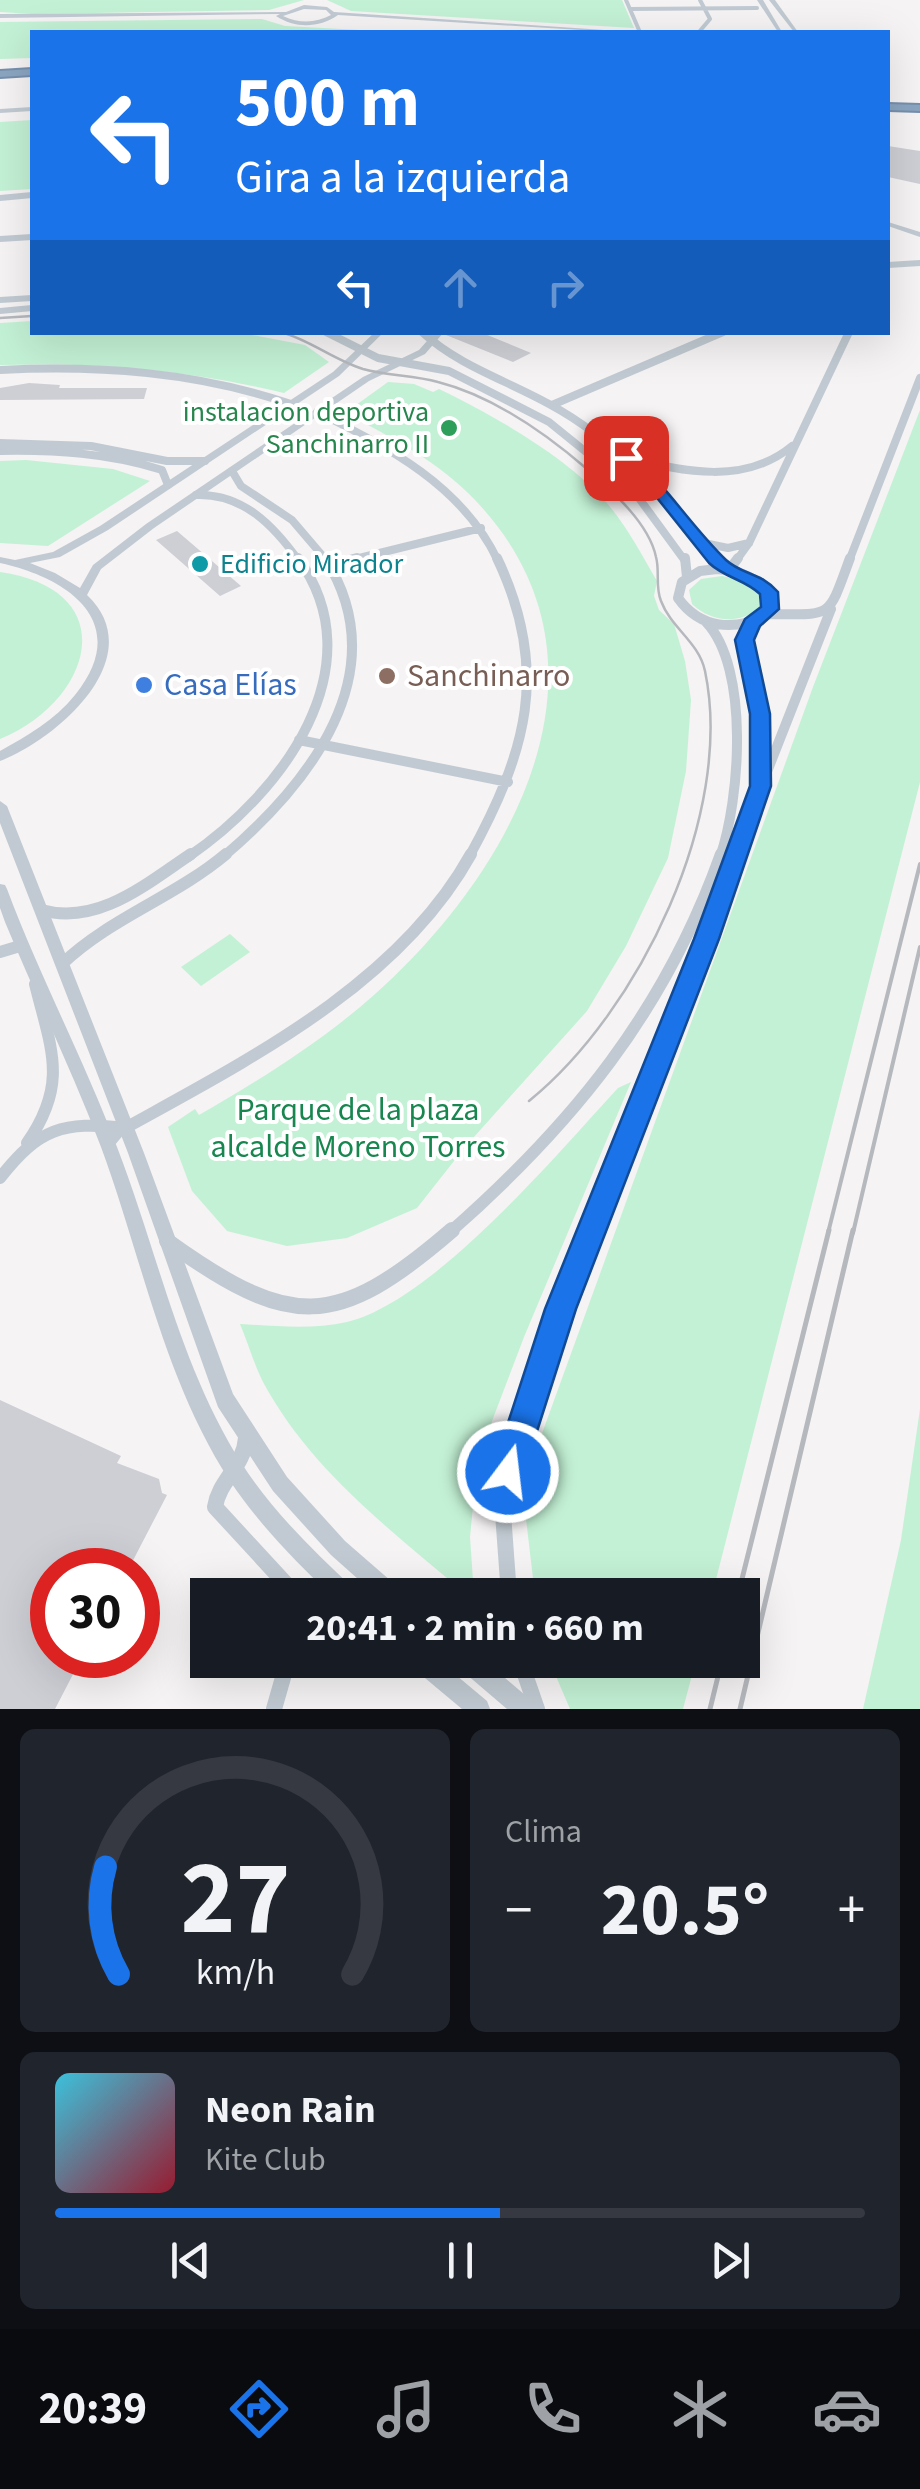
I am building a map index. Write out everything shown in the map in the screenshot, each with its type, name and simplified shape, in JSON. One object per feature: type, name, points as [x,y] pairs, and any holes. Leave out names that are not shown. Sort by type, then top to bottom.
[{"type":"highway","points":[[0,72],[30,70]]},
{"type":"highway","points":[[890,106],[920,106]]},
{"type":"highway","points":[[890,106],[920,106]]},
{"type":"street","points":[[626,0],[639,30]]},
{"type":"street","points":[[700,0],[710,20],[701,30]]},
{"type":"street","points":[[772,0],[794,30]]},
{"type":"street","points":[[630,9],[705,10],[759,4],[778,30]]},
{"type":"street","points":[[0,18],[282,15],[312,7],[333,16],[593,30]]},
{"type":"street","points":[[282,15],[297,30]]},
{"type":"street","points":[[301,30],[333,16],[577,30]]},
{"type":"street","points":[[293,23],[310,24]]},
{"type":"street","points":[[0,114],[30,112]]},
{"type":"street","points":[[0,198],[30,196]]},
{"type":"street","points":[[890,225],[920,235]]},
{"type":"street","points":[[890,235],[920,244]]},
{"type":"street","points":[[0,239],[30,237]]},
{"type":"street","points":[[890,265],[920,263]]},
{"type":"street","points":[[0,300],[30,298]]},
{"type":"street","points":[[0,311],[30,308]]},
{"type":"street","points":[[332,335],[360,350],[400,363],[449,371],[516,403],[580,444],[633,490],[654,515],[685,558],[687,577]]},
{"type":"street","points":[[16,563],[61,552],[168,486],[340,371],[377,335]]},
{"type":"street","points":[[425,335],[446,354],[552,405],[626,458],[656,485],[727,570]]},
{"type":"street","points":[[82,594],[97,566],[371,375],[418,355],[437,335]]},
{"type":"street","points":[[552,405],[715,335]]},
{"type":"street","points":[[727,570],[748,543],[849,335]]},
{"type":"street","points":[[0,370],[93,369],[152,374],[224,386],[291,404]]},
{"type":"street","points":[[508,1578],[502,1500],[514,1443],[560,1309],[920,378]]},
{"type":"street","points":[[108,1144],[125,1128],[248,1061],[382,960],[462,870],[508,782],[527,718],[530,656],[511,579],[481,528],[422,468],[317,412]]},
{"type":"street","points":[[626,458],[672,468],[734,470],[781,458],[805,431]]},
{"type":"street","points":[[0,443],[64,444],[136,452],[180,463],[206,461]]},
{"type":"street","points":[[0,451],[54,452],[132,462],[162,470],[168,486]]},
{"type":"street","points":[[62,964],[90,936],[154,904],[250,834],[294,788],[324,744],[345,692],[352,646],[346,606],[331,565],[285,514],[233,480],[232,470]]},
{"type":"street","points":[[40,910],[60,917],[83,916],[113,904],[175,867],[258,798],[319,704],[330,659],[330,637],[316,587],[299,555],[260,518],[226,496],[196,495]]},
{"type":"street","points":[[331,565],[481,528]]},
{"type":"street","points":[[704,543],[728,548],[748,543]]},
{"type":"street","points":[[0,560],[59,577],[82,594],[98,615],[103,630],[101,660],[77,700],[52,724],[0,756]]},
{"type":"street","points":[[166,1240],[236,1290],[280,1304],[329,1306],[381,1284],[418,1259],[490,1196],[566,1119],[622,1049],[663,987],[706,896],[720,848],[738,736],[727,658],[722,641],[706,622],[680,604],[677,592],[687,577],[700,571],[727,570],[754,578],[766,587],[772,603],[767,614]]},
{"type":"street","points":[[706,622],[734,626],[752,623],[767,614],[822,614],[831,609]]},
{"type":"street","points":[[752,623],[744,640],[760,714],[760,786]]},
{"type":"street","points":[[299,740],[508,782]]},
{"type":"street","points":[[0,806],[225,1400],[280,1484],[338,1548],[372,1578]]},
{"type":"street","points":[[0,889],[20,946],[108,1144],[180,1355],[209,1424],[236,1472],[288,1539],[328,1578]]},
{"type":"street","points":[[0,952],[20,946]]},
{"type":"street","points":[[0,1178],[46,1116],[58,1077],[55,1052],[34,979]]},
{"type":"street","points":[[27,1143],[58,1126],[100,1124],[125,1128]]},
{"type":"street","points":[[244,1430],[245,1453],[236,1472],[221,1484],[215,1507],[280,1578]]},
{"type":"street","points":[[274,1709],[283,1678]]},
{"type":"street","points":[[442,1678],[478,1709]]},
{"type":"street","points":[[489,1678],[524,1709]]},
{"type":"street","points":[[526,1678],[537,1709]]},
{"type":"green space","points":[[0,0],[304,0],[269,10],[32,14],[0,12]]},
{"type":"green space","points":[[327,0],[622,0],[634,28],[351,11]]},
{"type":"green space","points":[[262,19],[285,26],[360,30],[30,30],[30,58],[0,59],[0,22]]},
{"type":"green space","points":[[30,120],[30,189],[0,191],[0,122]]},
{"type":"green space","points":[[30,321],[30,335],[252,335],[305,345],[329,362],[284,393],[143,369],[0,365],[0,323]]},
{"type":"green space","name":"Parque de la plaza alcalde Moreno Torres","points":[[388,382],[414,384],[433,392],[439,389],[505,424],[571,469],[613,511],[657,581],[654,596],[659,610],[674,624],[685,661],[691,700],[686,771],[668,858],[626,946],[587,1011],[465,1147],[417,1208],[347,1238],[287,1246],[227,1231],[192,1191],[168,1127],[195,1109],[199,1115],[311,1044],[374,995],[425,945],[470,889],[508,827],[534,763],[548,696],[544,629],[521,564],[476,501],[415,452],[345,413]]},
{"type":"green space","points":[[920,410],[920,782],[716,1578],[533,1578],[526,1519],[536,1450],[813,687]]},
{"type":"green space","points":[[0,461],[113,469],[150,481],[48,546],[0,543]]},
{"type":"green space","points":[[0,572],[40,583],[66,600],[79,623],[82,648],[74,674],[57,699],[32,722],[0,739]]},
{"type":"green space","points":[[722,576],[745,581],[759,594],[759,608],[743,617],[725,619],[708,615],[692,604],[689,590],[701,579]]},
{"type":"green space","points":[[230,934],[250,952],[201,986],[181,967]]},
{"type":"green space","points":[[631,1082],[492,1421],[475,1485],[470,1537],[473,1578],[447,1578],[355,1498],[305,1444],[263,1382],[240,1324],[321,1326],[347,1322],[381,1309],[417,1286],[492,1222],[618,1088]]},
{"type":"green space","points":[[920,1409],[920,1709],[863,1709],[901,1540]]},
{"type":"green space","points":[[557,1678],[691,1678],[683,1709],[570,1709]]},
{"type":"building","points":[[890,146],[920,151],[920,184],[890,177]]},
{"type":"building","points":[[446,335],[487,335],[531,353],[513,362]]},
{"type":"building","points":[[29,383],[60,385],[59,388],[147,388],[144,399],[0,400],[0,388]]},
{"type":"building","name":"Edificio Mirador","points":[[177,531],[241,586],[220,596],[156,540]]},
{"type":"building","points":[[0,1400],[121,1456],[117,1463],[159,1479],[162,1493],[167,1495],[139,1548],[30,1548],[30,1678],[71,1678],[55,1709],[0,1709]]},
{"type":"tram line","points":[[0,318],[30,316]]},
{"type":"tram line","points":[[289,335],[363,369],[429,380],[478,396],[553,442],[618,497],[646,532],[656,557],[661,601],[702,661],[711,727],[706,786],[692,846],[670,906],[641,964],[607,1016],[569,1063],[529,1101]]},
{"type":"railway","points":[[828,1233],[920,864]]},
{"type":"railway","points":[[853,1233],[920,947]]},
{"type":"railway","points":[[742,1578],[829,1230]]},
{"type":"railway","points":[[740,1709],[853,1230]]},
{"type":"railway","points":[[710,1709],[718,1678]]},
{"type":"place","name":"instalacion deportiva Sanchinarro II","points":[[449,428]]},
{"type":"place","name":"Edificio Mirador","points":[[200,564]]},
{"type":"place","name":"Sanchinarro","points":[[387,676]]},
{"type":"place","name":"Casa Elías","points":[[144,685]]},
{"type":"route","points":[[508,1472],[514,1443],[560,1309],[647,1094],[760,786],[760,714],[744,640],[752,623],[770,609],[769,592],[754,578],[726,570],[656,485],[626,458]]}]
